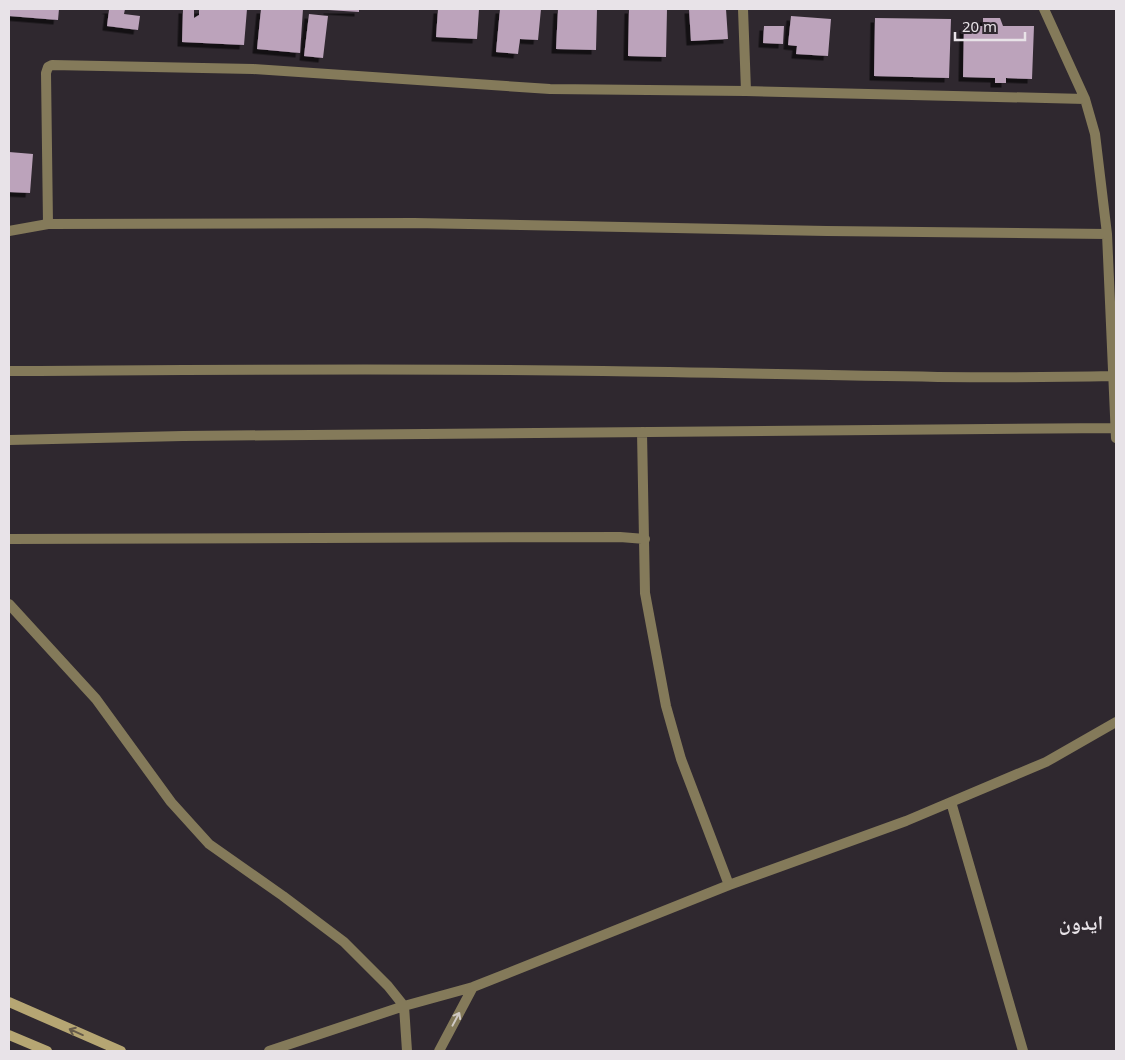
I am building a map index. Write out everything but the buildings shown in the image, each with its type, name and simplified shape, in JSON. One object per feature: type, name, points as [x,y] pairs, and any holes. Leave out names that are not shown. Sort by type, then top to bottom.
[{"type":"main road","points":[[9,1002],[121,1051]]},
{"type":"main road","points":[[9,1035],[47,1051]]},
{"type":"street","points":[[743,9],[746,91]]},
{"type":"street","points":[[9,440],[223,435],[642,432],[1116,433],[1107,234],[1094,134],[1085,100],[1044,9]]},
{"type":"street","points":[[48,224],[46,73],[48,67],[52,65],[253,69],[550,90],[746,91],[1085,100]]},
{"type":"street","points":[[9,231],[48,224],[414,223],[1107,234]]},
{"type":"street","points":[[9,371],[307,369],[612,371],[1015,379],[1113,376]]},
{"type":"street","points":[[642,432],[645,593],[666,706],[681,759],[729,885]]},
{"type":"street","points":[[9,539],[645,538]]},
{"type":"street","points":[[9,604],[96,699],[171,802],[209,844],[344,942],[388,986],[404,1006],[408,1051]]},
{"type":"street","points":[[269,1051],[404,1006],[473,988],[729,885],[906,821],[1046,762],[1116,722]]},
{"type":"street","points":[[952,802],[1023,1051]]},
{"type":"street","points":[[439,1051],[473,988]]},
{"type":"district","name":"ايدون","points":[[1081,922]]}]
